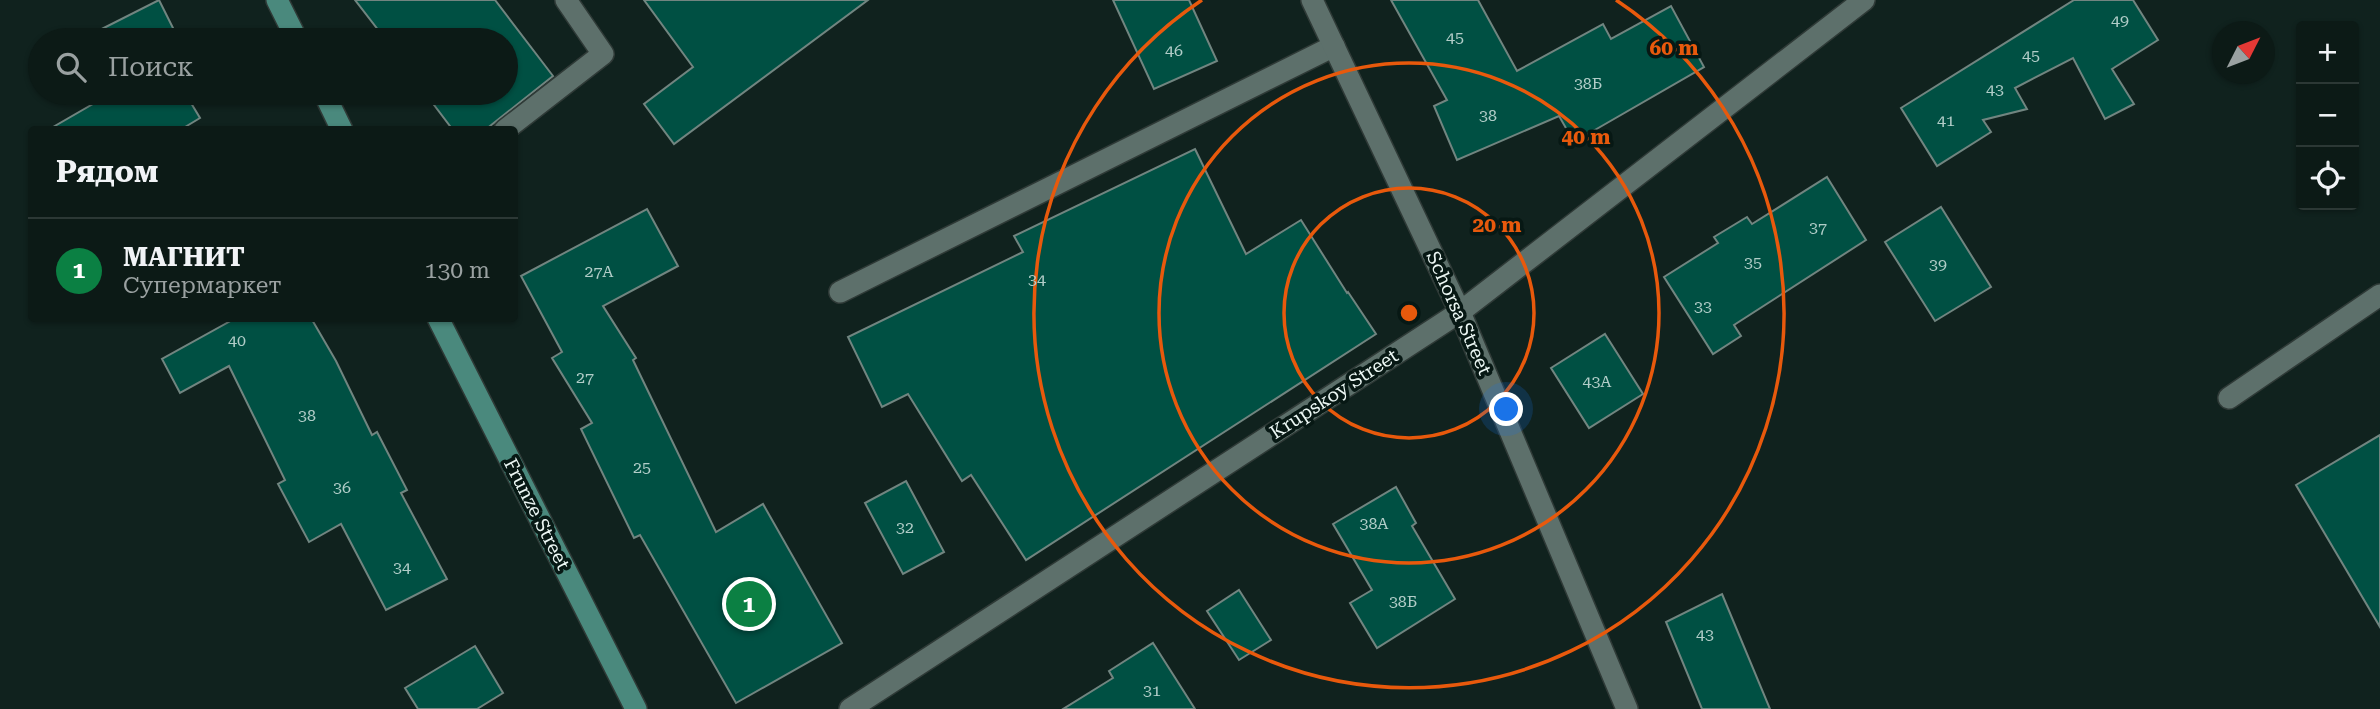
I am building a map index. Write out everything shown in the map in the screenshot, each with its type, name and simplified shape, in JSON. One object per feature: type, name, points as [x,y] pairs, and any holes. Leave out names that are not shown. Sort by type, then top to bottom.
[{"type":"main road","points":[[276,0],[291,28]]},
{"type":"main road","points":[[330,105],[340,126]]},
{"type":"main road","name":"Frunze Street","points":[[440,322],[636,709]]},
{"type":"street","points":[[510,126],[603,54],[566,0]]},
{"type":"street","name":"Schorsa Street","points":[[1312,0],[1460,312],[1627,709]]},
{"type":"street","name":"Krupskoy Street","points":[[850,709],[1460,312],[1864,0]]},
{"type":"street","points":[[840,292],[1334,46]]},
{"type":"street","points":[[2229,398],[2380,295]]},
{"type":"building","points":[[159,0],[173,28],[104,28]]},
{"type":"building","points":[[355,0],[495,0],[516,28],[377,28]]},
{"type":"building","points":[[644,0],[868,0],[674,144],[644,104],[693,67]]},
{"type":"building","points":[[1113,0],[1189,0],[1217,61],[1154,89]]},
{"type":"building","points":[[1391,0],[1478,0],[1517,71],[1603,24],[1611,39],[1671,6],[1704,67],[1574,142],[1559,116],[1457,160],[1434,106],[1447,100]]},
{"type":"building","points":[[2074,0],[2133,0],[2158,40],[2112,69],[2134,104],[2105,119],[2073,58],[2015,88],[2027,109],[1983,120],[1991,132],[1937,166],[1901,108]]},
{"type":"building","points":[[518,30],[553,76],[518,104]]},
{"type":"building","points":[[91,105],[192,105],[200,118],[187,126],[55,126]]},
{"type":"building","points":[[434,105],[516,105],[490,126],[450,126]]},
{"type":"building","points":[[1195,149],[1246,254],[1301,220],[1376,334],[1026,560],[971,475],[962,481],[908,394],[882,407],[848,337],[1023,252],[1014,236]]},
{"type":"building","points":[[1827,177],[1866,240],[1734,325],[1741,336],[1713,354],[1664,277],[1718,243],[1714,237],[1747,217],[1752,224]]},
{"type":"building","points":[[1941,207],[1991,287],[1935,321],[1885,242]]},
{"type":"building","points":[[647,209],[678,266],[603,306],[636,358],[633,360],[716,532],[763,504],[842,643],[736,703],[640,535],[634,538],[581,429],[592,423],[552,358],[562,352],[521,276]]},
{"type":"building","points":[[229,322],[313,322],[336,361],[372,435],[377,432],[407,490],[401,493],[447,579],[386,610],[341,524],[309,542],[278,484],[285,480],[229,366],[180,393],[162,359]]},
{"type":"building","points":[[1605,334],[1643,394],[1589,428],[1551,368]]},
{"type":"building","points":[[2380,435],[2380,627],[2296,485]]},
{"type":"building","points":[[906,481],[944,552],[903,574],[865,503]]},
{"type":"building","points":[[1396,487],[1416,523],[1412,526],[1455,599],[1377,648],[1350,603],[1372,590],[1333,524]]},
{"type":"building","points":[[1239,590],[1271,640],[1239,660],[1207,611]]},
{"type":"building","points":[[1722,594],[1770,709],[1702,709],[1666,622]]},
{"type":"building","points":[[1153,643],[1195,709],[1063,709],[1113,678],[1109,671]]},
{"type":"building","points":[[475,646],[503,693],[477,709],[418,709],[405,688]]},
{"type":"place","name":"МАГНИТ","points":[[749,604]]}]
